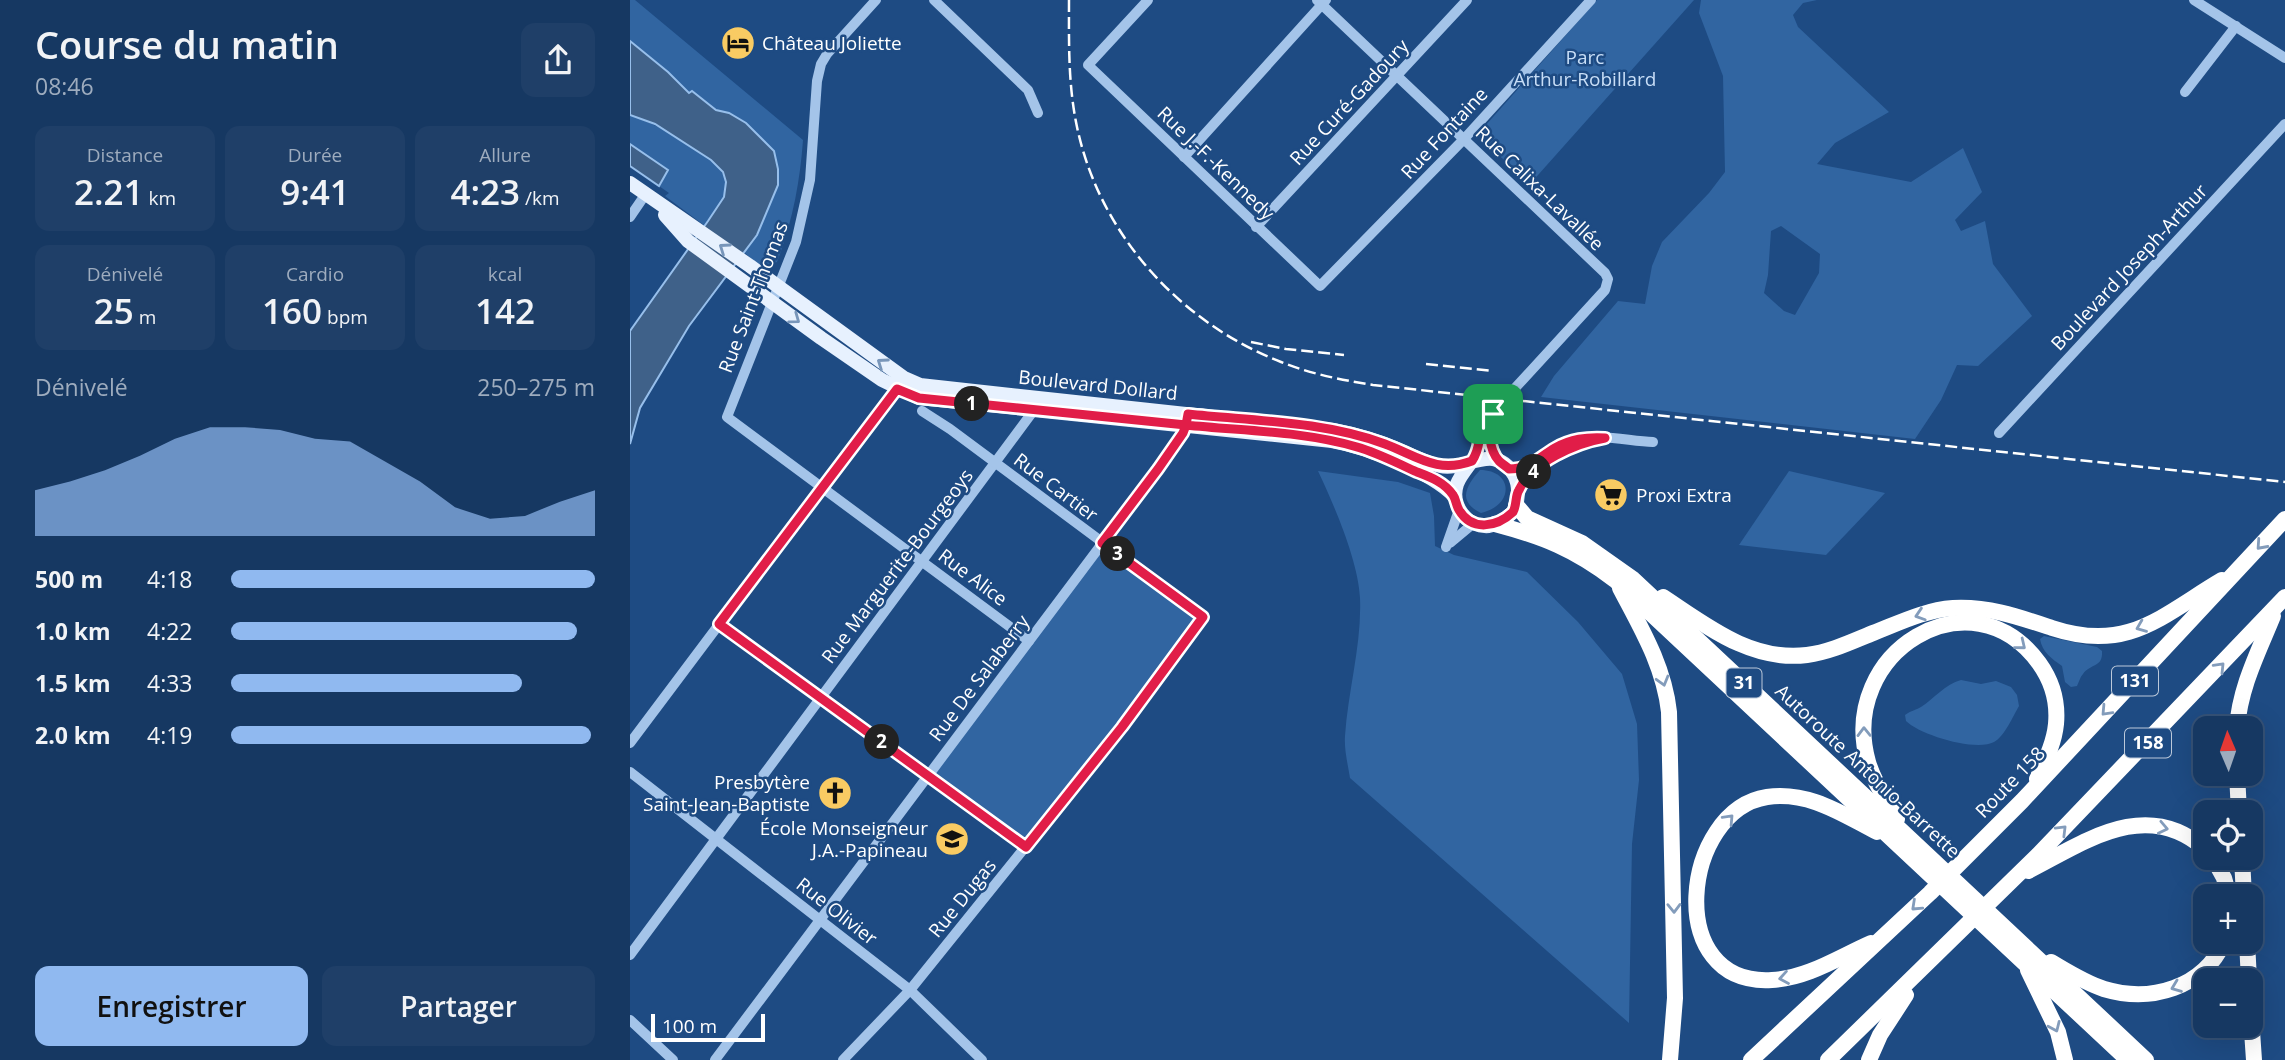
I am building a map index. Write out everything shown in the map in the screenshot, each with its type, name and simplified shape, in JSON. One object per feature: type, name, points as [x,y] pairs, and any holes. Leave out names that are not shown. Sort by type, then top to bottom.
[{"type":"highway","name":"Autoroute Antonio-Barrette","points":[[1517,498],[1527,518],[1588,546],[1991,923],[2146,1060]]},
{"type":"highway","name":"Route 158","points":[[1751,1060],[2034,789],[2285,519]]},
{"type":"highway","name":"Autoroute Antonio-Barrette","points":[[1495,524],[1551,541],[1621,576]]},
{"type":"highway","points":[[1621,576],[1736,643],[1769,653],[1800,655],[1832,649],[1927,613],[1953,608],[1996,611],[2078,635],[2115,635],[2137,629],[2163,617],[2236,572]]},
{"type":"highway","points":[[1621,576],[1654,655],[1668,702],[1672,772],[1675,989],[1670,1060]]},
{"type":"highway","points":[[2238,716],[2248,674],[2282,601]]},
{"type":"highway","name":"158","points":[[1828,1060],[2154,737],[2282,601]]},
{"type":"highway","points":[[1901,839],[1868,762],[1864,737],[1865,713],[1874,682],[1887,662],[1911,639],[1934,628],[1968,624],[1995,630],[2021,644],[2042,667],[2052,687],[2056,721],[2051,749],[2034,789]]},
{"type":"highway","points":[[1882,937],[1803,974],[1772,980],[1750,978],[1723,966],[1705,945],[1697,924],[1697,891],[1705,857],[1717,833],[1736,811],[1759,799],[1781,796],[1811,800],[1901,839]]},
{"type":"highway","points":[[2014,878],[2091,837],[2126,826],[2152,825],[2193,840]]},
{"type":"highway","points":[[2026,955],[2091,984],[2117,992],[2144,994],[2169,990],[2193,979],[2209,965],[2216,954]]},
{"type":"highway","name":"Autoroute Antonio-Barrette","points":[[2026,955],[2128,1060]]},
{"type":"highway","points":[[2026,955],[2058,1032],[2065,1060]]},
{"type":"highway","points":[[1869,1060],[1885,1027],[1922,969]]},
{"type":"highway","points":[[2252,1038],[2254,1060]]},
{"type":"main road","points":[[630,183],[693,235],[745,272]]},
{"type":"main road","name":"Boulevard Dollard","points":[[745,272],[778,287],[919,398],[1035,404],[1333,430],[1374,441],[1440,466],[1453,467],[1472,461]]},
{"type":"main road","name":"Boulevard Dollard","points":[[745,272],[772,302],[900,384]]},
{"type":"main road","name":"Boulevard Dollard","points":[[1187,419],[1356,446],[1437,481],[1457,503]]},
{"type":"main road","points":[[1486,458],[1504,465],[1516,481],[1517,498],[1508,517],[1487,526],[1474,523],[1457,503],[1458,481],[1472,461],[1486,458]]},
{"type":"street","name":"Rue Saint-Thomas","points":[[727,417],[796,242],[810,180],[817,81],[821,64],[876,0]]},
{"type":"street","points":[[934,0],[1028,90],[1038,113]]},
{"type":"street","name":"Rue J.-F.-Kennedy","points":[[1148,0],[1088,65],[1320,286]]},
{"type":"street","name":"Rue Curé-Gadoury","points":[[1256,227],[1467,0]]},
{"type":"street","name":"Rue Fontaine","points":[[1320,286],[1464,139],[1591,0]]},
{"type":"street","points":[[2194,0],[2285,58]]},
{"type":"street","points":[[1184,158],[1321,2]]},
{"type":"street","name":"Rue Calixa-Lavallée","points":[[1321,2],[1608,279],[1605,290],[1480,430],[1479,450],[1472,461]]},
{"type":"street","points":[[2185,92],[2236,26]]},
{"type":"street","name":"Boulevard Joseph-Arthur","points":[[1999,433],[2285,124]]},
{"type":"street","points":[[630,217],[649,197]]},
{"type":"street","points":[[630,743],[900,384]]},
{"type":"street","name":"Rue Marguerite-Bourgeoys","points":[[630,956],[995,463],[1035,404]]},
{"type":"street","name":"Rue Cartier","points":[[922,411],[1203,617]]},
{"type":"street","points":[[1493,414],[1490,435],[1504,465],[1531,465],[1555,448],[1587,437],[1653,442]]},
{"type":"street","name":"Rue Alice","points":[[727,417],[1029,641]]},
{"type":"street","name":"Rue De Salaberry","points":[[715,1060],[1158,469],[1183,433],[1187,419]]},
{"type":"street","points":[[1517,498],[1532,474],[1558,454],[1605,438]]},
{"type":"street","points":[[1457,503],[1446,547],[1474,523]]},
{"type":"street","name":"Rue Dugas","points":[[843,1060],[910,990],[1122,727],[1203,617]]},
{"type":"street","points":[[719,624],[1026,847]]},
{"type":"street","name":"Rue Olivier","points":[[630,772],[910,990],[982,1060]]},
{"type":"street","points":[[630,1020],[673,1060]]},
{"type":"green space","points":[[630,0],[635,0],[803,140],[794,202],[777,262],[759,264],[744,252],[757,235],[729,113],[716,110],[692,91],[689,94],[668,72],[630,41]]},
{"type":"green space","name":"Parc Arthur-Robillard","points":[[1597,0],[1694,0],[1530,184],[1477,135]]},
{"type":"green space","points":[[1701,0],[1817,0],[1803,3],[1793,15],[1798,27],[1889,112],[1835,143],[1817,164],[1911,182],[1963,148],[1982,192],[1955,220],[1961,231],[1985,221],[1993,264],[2032,316],[1978,366],[1957,365],[1941,400],[1915,439],[1541,397],[1554,376],[1618,301],[1645,304],[1652,266],[1662,242],[1709,193],[1725,172],[1723,76],[1699,13]],"holes":[[[1781,226],[1820,254],[1819,273],[1795,315],[1784,311],[1764,293],[1771,231]]]},
{"type":"green space","points":[[630,115],[686,142],[713,162],[722,173],[726,189],[719,206],[705,226],[665,196],[669,193],[659,186],[668,170],[630,144]]},
{"type":"green space","points":[[1480,470],[1499,476],[1506,489],[1500,503],[1481,513],[1468,503],[1466,498],[1471,481]]},
{"type":"green space","points":[[1318,471],[1398,482],[1430,493],[1435,546],[1454,555],[1527,572],[1578,622],[1622,674],[1637,724],[1639,780],[1632,844],[1629,1023],[1350,778],[1345,736],[1359,632],[1360,598],[1350,550]]},
{"type":"green space","points":[[1789,471],[1885,493],[1826,555],[1739,545]]},
{"type":"green space","points":[[1102,543],[1203,617],[1026,847],[928,776]]},
{"type":"green space","points":[[2044,636],[2097,647],[2102,651],[2101,660],[2086,671],[2077,686],[2071,687],[2065,682],[2062,666],[2043,648],[2040,639]]},
{"type":"green space","points":[[1961,680],[1981,684],[1996,681],[2011,687],[2017,695],[2019,706],[2005,731],[1994,742],[1975,745],[1948,740],[1923,732],[1906,721],[1905,715]]},
{"type":"shaded area","points":[[630,41],[689,93],[692,91],[716,110],[729,113],[746,123],[774,151],[778,185],[757,235],[689,326],[640,408],[630,444],[630,331],[724,197],[726,182],[723,172],[711,160],[655,124],[630,115]]},
{"type":"shaded area","points":[[630,144],[668,170],[659,186],[630,166]]},
{"type":"railway","points":[[1069,0],[1073,107],[1087,162],[1102,200],[1123,235],[1148,268],[1176,297],[1208,323],[1243,345],[1281,362],[1327,376],[1373,385],[2285,482]]},
{"type":"railway","points":[[1251,342],[1344,355]]},
{"type":"railway","points":[[1426,364],[1493,371]]},
{"type":"place","name":"Château Joliette","points":[[738,43]]},
{"type":"place","name":"Proxi Extra","points":[[1611,495]]},
{"type":"place","name":"Presbytère Saint-Jean-Baptiste","points":[[835,793]]},
{"type":"place","name":"École Monseigneur J.A.-Papineau","points":[[952,839]]},
{"type":"route","points":[[1493,414],[1480,430],[1479,450],[1472,461],[1445,467],[1352,434],[1322,428],[1188,414],[1186,425],[919,398],[897,389],[719,624],[1026,847],[1122,727],[1203,617],[1102,543],[1158,469],[1186,425],[1311,438],[1362,448],[1437,481],[1455,497],[1459,510],[1467,519],[1487,526],[1499,522],[1513,512],[1518,491],[1546,462],[1569,449],[1605,438],[1572,440],[1531,465],[1509,469],[1499,461],[1491,441],[1490,425],[1493,414]]}]
